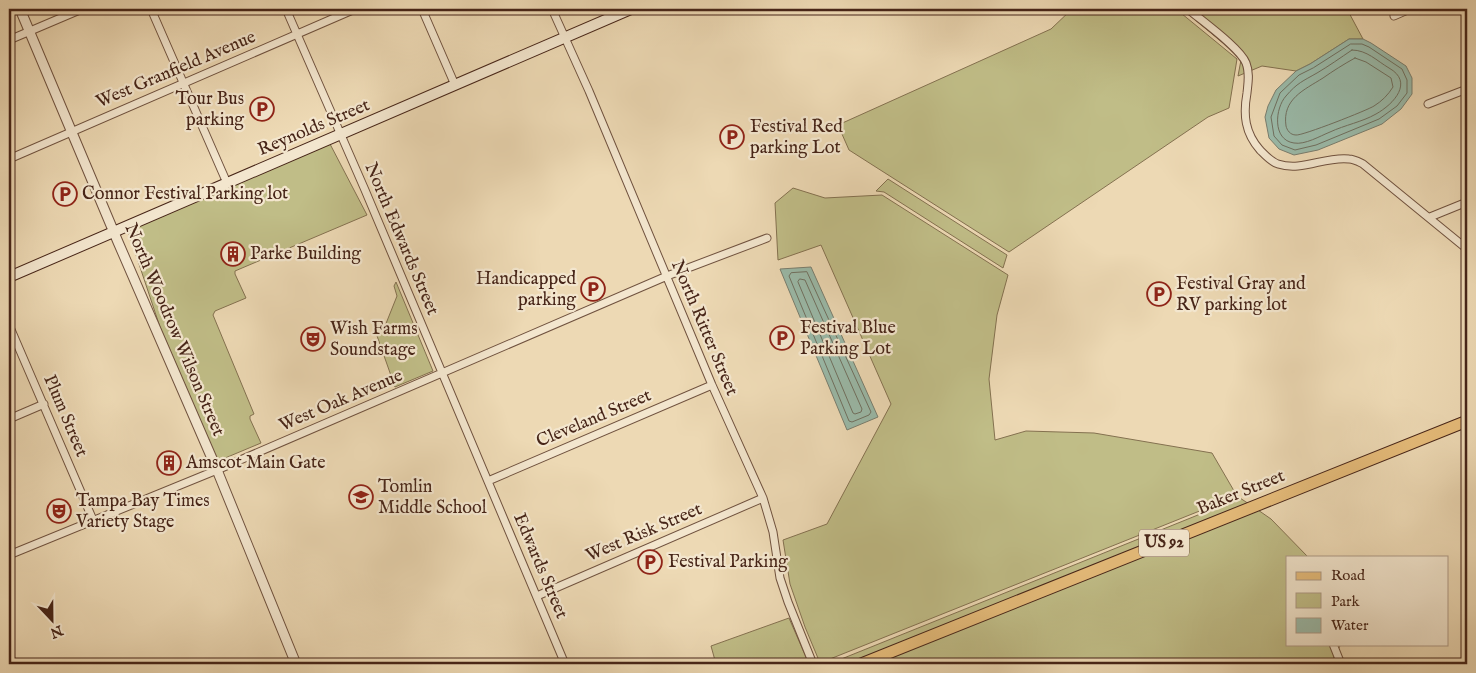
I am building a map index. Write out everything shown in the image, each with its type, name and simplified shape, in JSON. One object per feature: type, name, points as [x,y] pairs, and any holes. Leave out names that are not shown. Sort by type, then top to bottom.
[{"type":"main road","name":"Reynolds Street","points":[[9,277],[631,9]]},
{"type":"main road","name":"Baker Street","points":[[861,664],[1467,421]]},
{"type":"street","name":"North Woodrow Wilson Street","points":[[20,9],[217,470],[296,664]]},
{"type":"street","points":[[9,40],[82,9]]},
{"type":"street","points":[[151,9],[227,183]]},
{"type":"street","name":"North Edwards Street","points":[[286,9],[488,481]]},
{"type":"street","name":"West Granfield Avenue","points":[[9,159],[355,9]]},
{"type":"street","points":[[422,9],[455,85]]},
{"type":"street","name":"North Ritter Street","points":[[552,9],[712,385],[763,498],[773,532],[780,578],[813,664]]},
{"type":"street","points":[[1188,9],[1238,52],[1246,62],[1249,74],[1245,122],[1256,145],[1268,158],[1276,164],[1288,166],[1300,166],[1337,159],[1351,159],[1373,171],[1467,249]]},
{"type":"street","points":[[1394,16],[1410,9]]},
{"type":"street","points":[[1428,104],[1467,89]]},
{"type":"street","points":[[1430,217],[1467,202]]},
{"type":"street","name":"West Oak Avenue","points":[[9,555],[217,470],[667,276],[767,238]]},
{"type":"street","name":"Plum Street","points":[[9,324],[93,520]]},
{"type":"street","name":"Cleveland Street","points":[[488,481],[712,385]]},
{"type":"street","points":[[9,419],[44,404]]},
{"type":"street","name":"Edwards Street","points":[[488,481],[565,664]]},
{"type":"street","name":"West Risk Street","points":[[537,596],[763,498]]},
{"type":"street","points":[[1333,646],[1341,664]]},
{"type":"street","points":[[9,657],[12,664]]},
{"type":"green space","points":[[1072,9],[1176,9],[1237,59],[1229,108],[1208,117],[1009,252],[849,150],[838,125],[1051,29]]},
{"type":"green space","points":[[1182,9],[1347,9],[1363,39],[1349,39],[1296,71],[1262,66],[1238,76],[1241,60],[1239,56]]},
{"type":"green space","points":[[330,144],[367,215],[235,271],[246,298],[215,311],[213,315],[254,414],[250,416],[250,419],[261,443],[218,461],[160,327],[128,231]]},
{"type":"green space","points":[[888,179],[1007,255],[1003,268],[884,192],[876,191]]},
{"type":"green space","points":[[793,188],[825,198],[882,195],[1008,275],[997,315],[989,379],[995,440],[1026,431],[1094,433],[1212,453],[1237,496],[820,663],[790,584],[783,540],[827,524],[891,404],[821,245],[778,260],[775,203]]},
{"type":"green space","points":[[396,282],[433,371],[395,387],[376,333],[385,326],[397,296],[394,286]]},
{"type":"green space","points":[[1240,498],[1249,504],[848,664],[829,664]]},
{"type":"green space","points":[[1258,510],[1271,519],[1307,556],[1286,556],[1286,646],[1340,646],[1333,659],[1334,664],[874,664]]},
{"type":"green space","points":[[789,618],[809,664],[716,664],[711,646]]},
{"type":"water","points":[[1349,39],[1363,39],[1406,66],[1412,78],[1412,94],[1401,109],[1382,124],[1318,150],[1294,155],[1279,149],[1269,138],[1265,117],[1276,90],[1296,71]]},
{"type":"water","points":[[811,267],[878,417],[847,430],[780,269]]},
{"type":"place","name":"Tour Bus parking","points":[[262,109]]},
{"type":"place","name":"Festival Red parking Lot","points":[[732,137]]},
{"type":"place","name":"Connor Festival Parking lot","points":[[65,194]]},
{"type":"place","name":"Parke Building","points":[[233,254]]},
{"type":"place","name":"Handicapped parking","points":[[593,289]]},
{"type":"place","name":"Festival Gray and RV parking lot","points":[[1159,294]]},
{"type":"place","name":"Festival Blue Parking Lot","points":[[782,338]]},
{"type":"place","name":"Wish Farms Soundstage","points":[[313,339]]},
{"type":"place","name":"Amscot Main Gate","points":[[169,463]]},
{"type":"place","name":"Tomlin Middle School","points":[[361,497]]},
{"type":"place","name":"Tampa Bay Times Variety Stage","points":[[59,511]]},
{"type":"place","name":"Festival Parking","points":[[650,562]]}]
